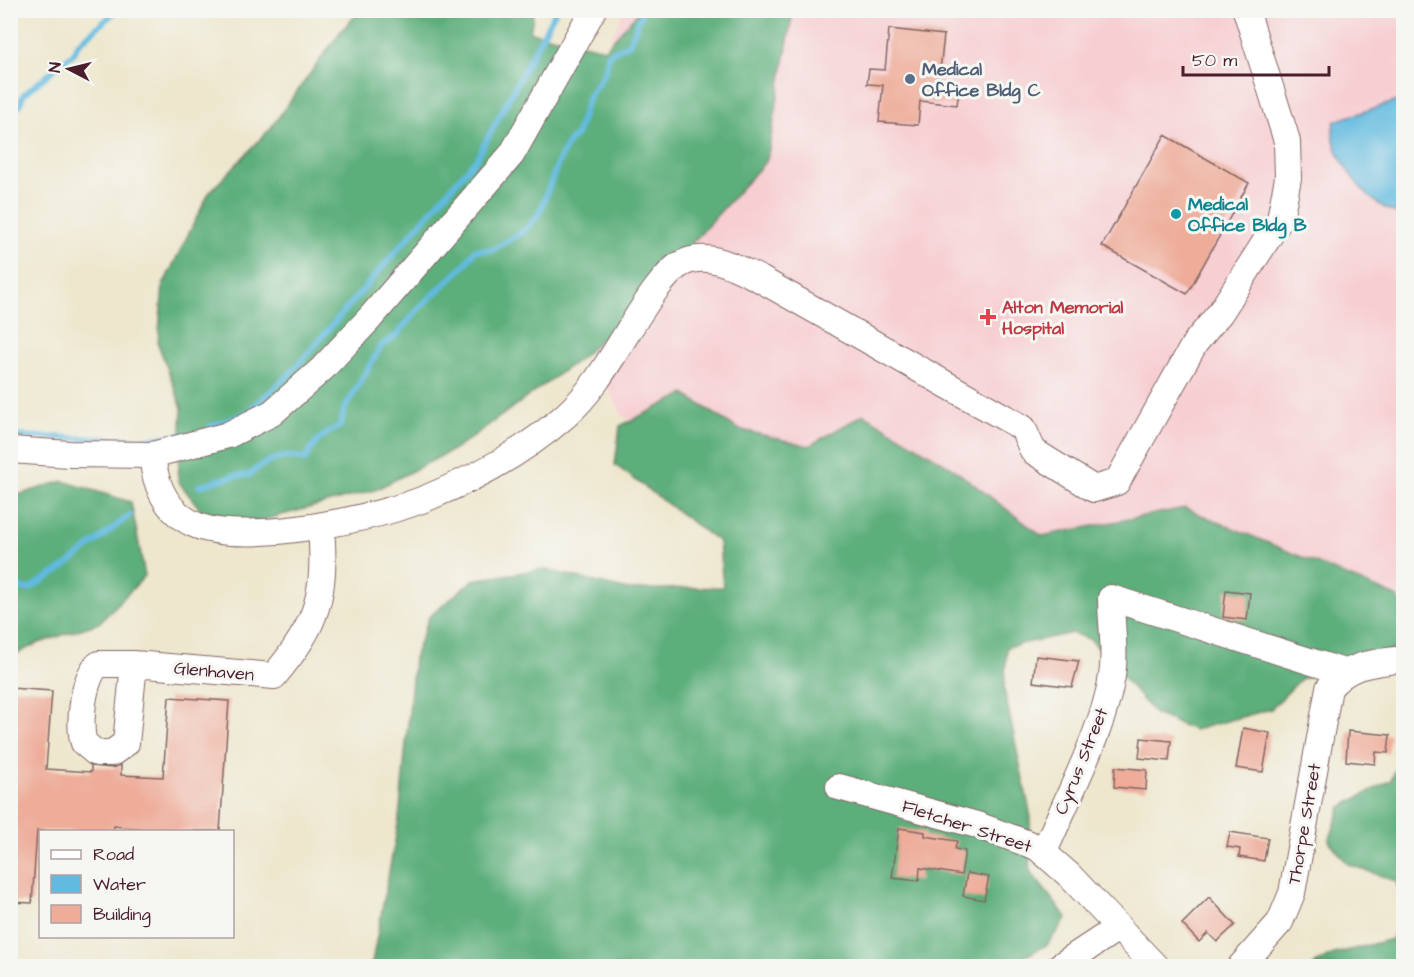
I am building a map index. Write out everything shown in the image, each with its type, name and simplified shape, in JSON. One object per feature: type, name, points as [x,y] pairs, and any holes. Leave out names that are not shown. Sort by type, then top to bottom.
[{"type":"street","points":[[10,450],[70,454],[152,455],[237,430],[272,413],[322,369],[370,318],[512,154],[593,10]]},
{"type":"street","points":[[152,455],[153,473],[160,493],[175,512],[198,526],[225,530],[267,531],[321,526],[376,514],[428,498],[530,445],[567,414],[600,374],[641,307],[665,278],[680,265],[701,259],[718,260],[760,279],[1023,428],[1033,451],[1094,489],[1117,482],[1195,343],[1220,313],[1280,219],[1288,178],[1287,141],[1246,10]]},
{"type":"street","name":"Glenhaven","points":[[134,664],[274,676],[301,640],[317,609],[323,576],[321,526]]},
{"type":"street","name":"Cyrus Street","points":[[1044,852],[1095,733],[1113,668],[1111,598],[1344,672]]},
{"type":"street","points":[[1344,672],[1364,665],[1404,659]]},
{"type":"street","name":"Thorpe Street","points":[[1241,966],[1275,928],[1292,893],[1329,688],[1344,672]]},
{"type":"street","name":"Fletcher Street","points":[[840,788],[977,825],[1023,840],[1044,852],[1069,874],[1155,966]]},
{"type":"street","points":[[1060,966],[1119,927]]},
{"type":"shaded area","name":"Alton Memorial Hospital","points":[[624,11],[1403,11],[1404,578],[1397,597],[1185,508],[1120,576],[725,483],[622,415],[523,220]]},
{"type":"green space","points":[[360,11],[534,11],[530,32],[605,49],[639,11],[793,11],[767,160],[685,251],[659,286],[581,358],[457,448],[375,490],[256,522],[204,514],[178,481],[182,408],[158,344],[163,285],[209,193],[270,129],[341,31]]},
{"type":"green space","points":[[684,394],[738,429],[809,446],[864,414],[951,467],[1042,536],[1185,508],[1397,597],[1403,607],[1403,647],[1301,679],[1271,709],[1194,730],[1155,714],[1091,640],[1072,633],[1007,647],[1004,689],[1030,812],[1030,871],[1067,918],[1047,945],[1006,966],[369,966],[372,963],[399,819],[414,658],[429,617],[473,580],[543,569],[628,590],[723,587],[719,542],[615,465],[620,426]]},
{"type":"green space","points":[[63,481],[131,502],[145,576],[99,623],[36,644],[11,657],[11,497]]},
{"type":"green space","points":[[1403,751],[1403,903],[1396,881],[1348,864],[1329,841],[1341,807],[1391,780]]},
{"type":"green space","points":[[1403,913],[1403,966],[1312,966],[1331,955],[1392,939]]},
{"type":"water","points":[[1403,99],[1404,213],[1392,211],[1379,204],[1353,179],[1336,147],[1333,133],[1335,121]]},
{"type":"building","name":"Medical Office Bldg C","points":[[889,29],[944,35],[938,88],[959,90],[957,105],[920,101],[918,125],[879,122],[883,85],[867,84],[869,69],[885,70]]},
{"type":"building","name":"Medical Office Bldg B","points":[[1165,135],[1249,183],[1187,294],[1102,246]]},
{"type":"building","points":[[1226,590],[1250,593],[1247,620],[1223,617]]},
{"type":"building","points":[[1036,656],[1079,661],[1072,687],[1033,682]]},
{"type":"building","points":[[10,688],[52,691],[46,769],[91,772],[91,766],[112,768],[121,765],[121,775],[163,777],[169,697],[229,701],[220,830],[156,830],[114,826],[113,830],[39,830],[37,831],[32,903],[10,902]]},
{"type":"building","points":[[1243,728],[1270,733],[1263,772],[1236,768]]},
{"type":"building","points":[[1348,731],[1390,735],[1388,753],[1376,752],[1375,764],[1346,761]]},
{"type":"building","points":[[1141,738],[1171,741],[1169,761],[1139,758]]},
{"type":"building","points":[[1115,767],[1147,770],[1146,790],[1114,787]]},
{"type":"building","points":[[899,828],[925,832],[925,836],[957,841],[955,849],[965,851],[961,875],[920,868],[919,881],[892,878]]},
{"type":"building","points":[[1230,832],[1268,838],[1264,861],[1239,857],[1240,849],[1227,847]]},
{"type":"building","points":[[967,873],[989,877],[984,900],[963,896]]},
{"type":"building","points":[[1209,897],[1235,925],[1217,942],[1208,933],[1199,942],[1182,924]]},
{"type":"waterway","points":[[10,113],[20,105],[23,95],[74,53],[77,45],[117,10]]},
{"type":"waterway","points":[[210,427],[246,413],[289,375],[477,158],[556,10]]},
{"type":"waterway","points":[[199,486],[233,476],[249,475],[276,459],[290,457],[305,460],[319,440],[340,426],[345,408],[381,346],[397,335],[419,308],[464,266],[475,250],[492,250],[524,231],[539,214],[558,163],[568,143],[577,134],[588,98],[605,72],[609,54],[629,44],[643,10]]},
{"type":"waterway","points":[[10,436],[142,440],[181,435]]},
{"type":"waterway","points":[[10,587],[29,589],[63,568],[130,515]]},
{"type":"place","name":"Medical Office Bldg C","points":[[910,79]]},
{"type":"place","name":"Medical Office Bldg B","points":[[1176,214]]},
{"type":"place","name":"Alton Memorial Hospital","points":[[988,317]]}]
